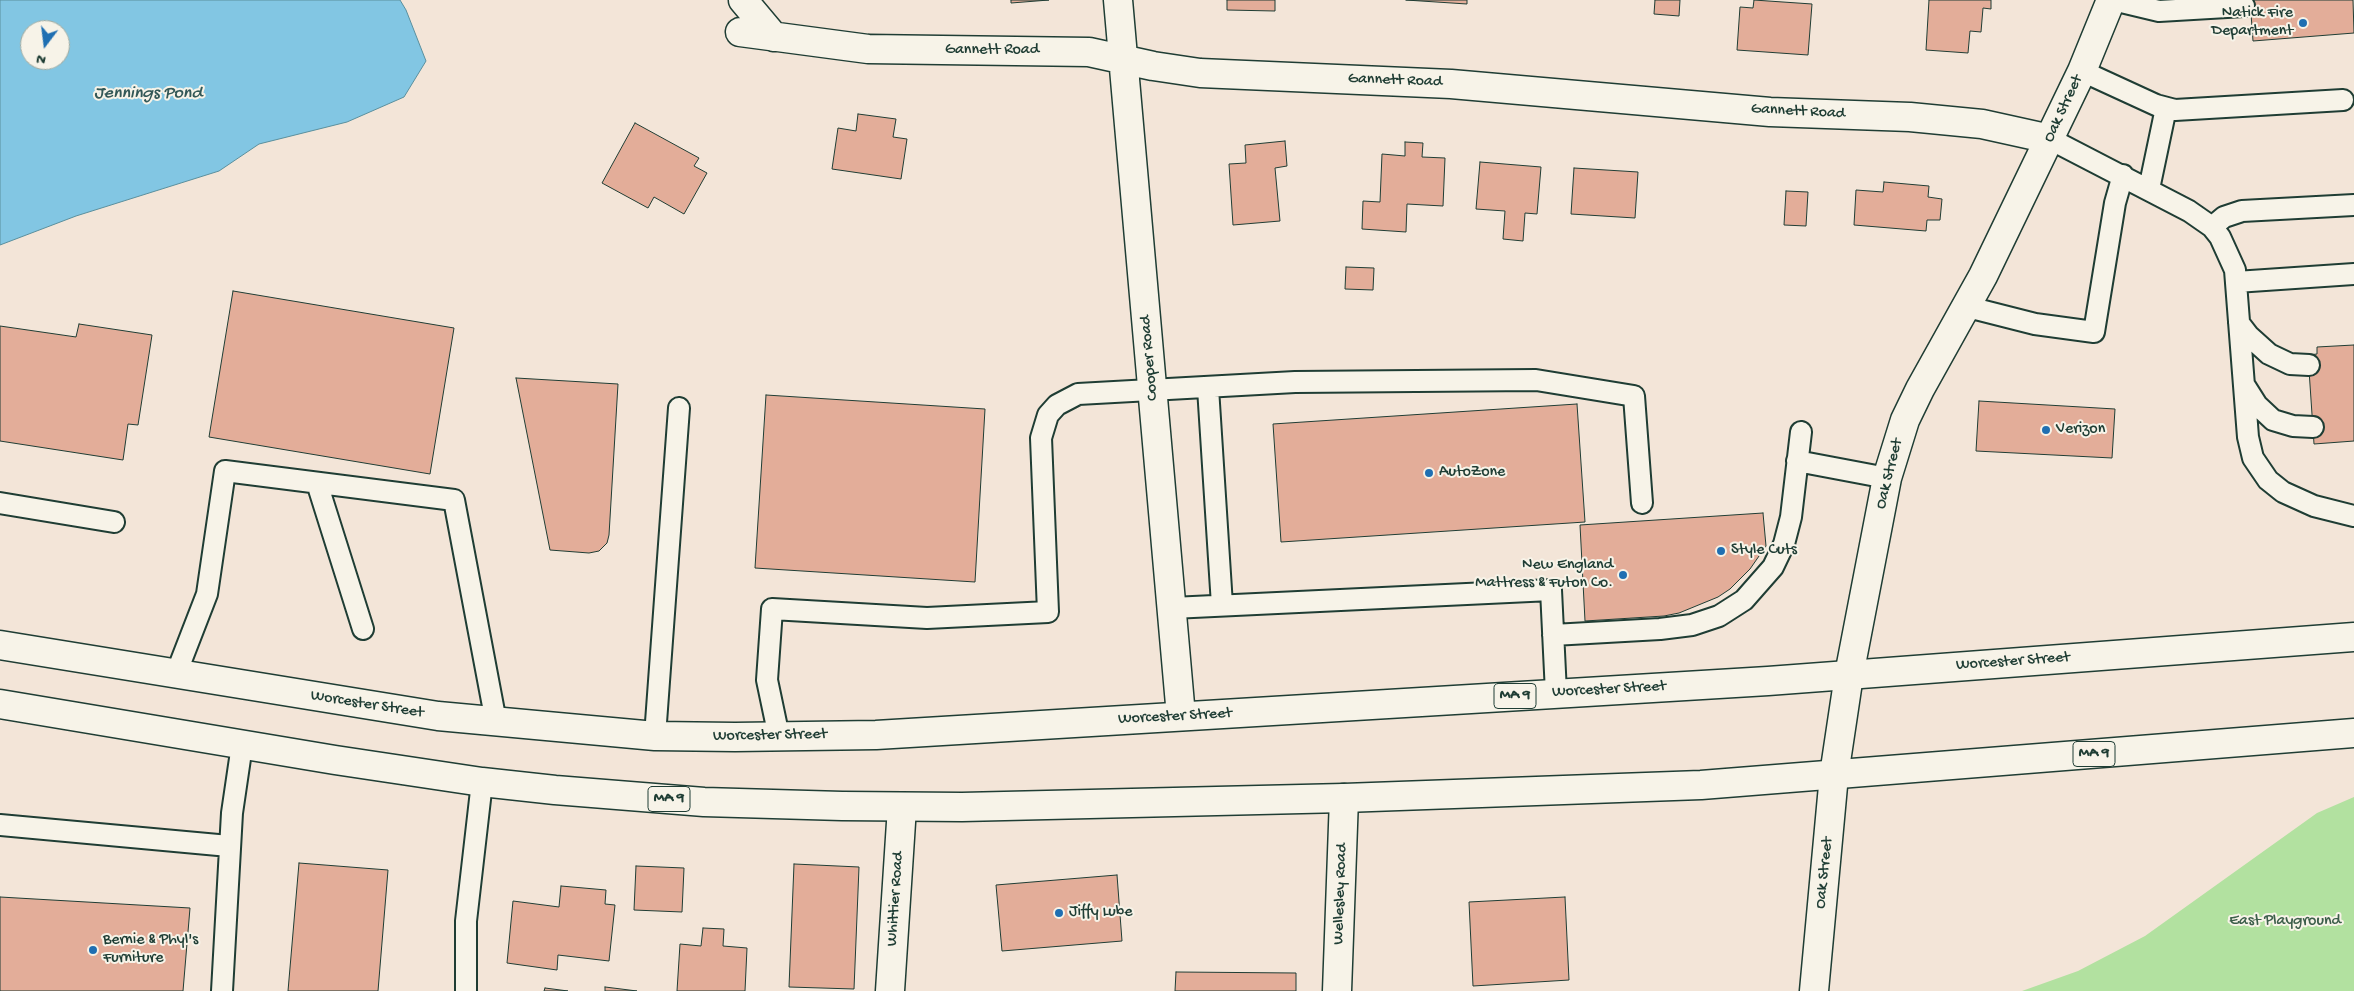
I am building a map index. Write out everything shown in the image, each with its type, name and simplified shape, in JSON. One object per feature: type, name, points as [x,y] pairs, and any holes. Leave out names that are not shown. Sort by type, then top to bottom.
[{"type":"main road","points":[[743,0],[774,37]]},
{"type":"main road","name":"Cooper Road","points":[[1118,0],[1181,716]]},
{"type":"main road","name":"Oak Street","points":[[1814,991],[1834,775],[1849,674],[1887,478],[1898,438],[1912,405],[1968,307],[2082,71],[2112,0]]},
{"type":"main road","name":"Gannett Road","points":[[740,32],[868,49],[1069,51],[1106,54],[1200,73],[1451,84],[1770,112],[1937,119],[2004,128],[2050,139]]},
{"type":"main road","name":"Worcester Street","points":[[0,645],[364,705],[496,722],[655,736],[778,737],[876,735],[1556,693],[1849,674],[2354,637]]},
{"type":"main road","name":"MA 9","points":[[0,704],[242,745],[482,782],[704,802],[902,807],[1344,798],[1701,785],[2354,732]]},
{"type":"main road","name":"Wellesley Road","points":[[1337,991],[1344,798]]},
{"type":"main road","name":"Whittier Road","points":[[890,991],[902,807]]},
{"type":"lane","points":[[2112,0],[2143,9],[2159,11],[2244,6]]},
{"type":"lane","points":[[2082,71],[2166,108],[2183,110],[2343,100]]},
{"type":"lane","points":[[2149,189],[2166,108]]},
{"type":"lane","points":[[2050,139],[2190,211],[2212,227],[2220,236],[2232,259],[2236,282],[2249,444],[2253,458],[2262,473],[2283,492],[2302,502],[2354,516]]},
{"type":"lane","points":[[1968,307],[2027,323],[2094,332],[2114,203],[2122,175]]},
{"type":"lane","points":[[2212,227],[2224,217],[2242,211],[2354,205]]},
{"type":"lane","points":[[2236,282],[2354,274]]},
{"type":"lane","points":[[2240,323],[2248,336],[2269,354],[2290,364],[2309,365]]},
{"type":"lane","points":[[778,737],[768,680],[772,609],[928,618],[1048,612],[1041,438],[1048,415],[1057,405],[1078,394],[1295,382],[1536,380],[1634,396],[1642,503]]},
{"type":"lane","points":[[2244,384],[2257,405],[2273,420],[2293,426],[2313,427]]},
{"type":"lane","points":[[1208,388],[1222,605]]},
{"type":"lane","points":[[655,736],[679,408]]},
{"type":"lane","points":[[1553,635],[1677,628],[1706,622],[1732,609],[1754,591],[1773,567],[1784,544],[1791,517],[1801,432]]},
{"type":"lane","points":[[1797,461],[1887,478]]},
{"type":"lane","points":[[176,674],[207,594],[225,471],[454,500],[496,722]]},
{"type":"lane","points":[[317,483],[363,629]]},
{"type":"lane","points":[[0,503],[114,522]]},
{"type":"lane","points":[[1172,608],[1551,590],[1556,693]]},
{"type":"lane","points":[[222,991],[229,846],[242,745]]},
{"type":"lane","points":[[466,991],[466,921],[482,782]]},
{"type":"lane","points":[[0,825],[229,846]]},
{"type":"green space","name":"East Playground","points":[[2354,797],[2354,991],[2022,991],[2078,971],[2145,936],[2317,813]]},
{"type":"water","name":"Jennings Pond","points":[[0,0],[400,0],[406,10],[426,61],[404,97],[347,122],[259,144],[219,171],[76,216],[0,245]]},
{"type":"building","points":[[1011,0],[1049,0],[1011,3]]},
{"type":"building","points":[[1227,0],[1275,0],[1275,11],[1227,10]]},
{"type":"building","points":[[1406,0],[1467,0],[1467,4]]},
{"type":"building","points":[[1655,0],[1680,0],[1679,16],[1654,14]]},
{"type":"building","points":[[1754,0],[1812,4],[1808,55],[1737,50],[1740,7],[1753,8]]},
{"type":"building","points":[[1929,0],[1991,0],[1991,9],[1983,8],[1981,32],[1970,31],[1968,53],[1926,50]]},
{"type":"building","name":"Natick Fire Department","points":[[2250,0],[2353,0],[2354,33],[2253,41]]},
{"type":"building","points":[[858,114],[896,119],[893,137],[907,139],[901,179],[832,169],[838,128],[856,131]]},
{"type":"building","points":[[635,123],[699,158],[694,166],[707,173],[684,214],[654,197],[648,208],[602,183]]},
{"type":"building","points":[[1285,141],[1287,166],[1275,168],[1280,221],[1233,225],[1229,164],[1246,163],[1245,145]]},
{"type":"building","points":[[1405,142],[1423,143],[1422,157],[1445,158],[1443,206],[1407,204],[1406,232],[1362,229],[1363,201],[1380,202],[1382,154],[1405,156]]},
{"type":"building","points":[[1480,162],[1541,167],[1537,214],[1525,213],[1523,241],[1503,239],[1505,211],[1476,209]]},
{"type":"building","points":[[1574,168],[1638,172],[1635,218],[1571,214]]},
{"type":"building","points":[[1884,182],[1929,186],[1928,197],[1942,199],[1940,220],[1927,220],[1926,231],[1854,225],[1856,190],[1883,192]]},
{"type":"building","points":[[1786,191],[1808,192],[1806,226],[1784,225]]},
{"type":"building","points":[[1346,267],[1374,268],[1373,290],[1345,289]]},
{"type":"building","points":[[233,291],[454,328],[430,474],[209,437]]},
{"type":"building","points":[[79,324],[152,335],[138,425],[128,424],[123,460],[0,441],[0,326],[76,337]]},
{"type":"building","points":[[2354,345],[2354,441],[2314,444],[2308,355],[2317,354],[2317,347]]},
{"type":"building","points":[[516,378],[618,384],[609,535],[607,543],[599,551],[589,553],[550,550]]},
{"type":"building","points":[[766,395],[985,409],[975,582],[755,568]]},
{"type":"building","name":"Verizon","points":[[1979,401],[2115,409],[2112,458],[1976,451]]},
{"type":"building","name":"AutoZone","points":[[1577,404],[1585,522],[1281,542],[1273,424]]},
{"type":"building","points":[[1763,513],[1766,546],[1750,569],[1730,589],[1718,597],[1679,613],[1664,616],[1585,621],[1580,525]]},
{"type":"building","points":[[299,863],[388,870],[378,991],[288,991]]},
{"type":"building","points":[[794,864],[859,867],[854,989],[789,987]]},
{"type":"building","points":[[636,866],[684,868],[682,912],[634,910]]},
{"type":"building","name":"Jiffy Lube","points":[[1117,875],[1122,941],[1002,951],[996,885]]},
{"type":"building","points":[[561,886],[606,890],[605,904],[615,905],[609,961],[558,955],[557,970],[507,963],[513,901],[559,907]]},
{"type":"building","name":"Bernie & Phyl's Furniture","points":[[0,897],[190,908],[183,991],[0,991]]},
{"type":"building","points":[[1565,897],[1569,980],[1473,986],[1469,902]]},
{"type":"building","points":[[703,928],[724,929],[723,946],[747,948],[745,991],[677,991],[680,944],[701,946]]},
{"type":"building","points":[[1176,972],[1296,973],[1296,991],[1175,991]]},
{"type":"building","points":[[605,987],[637,991],[605,991]]},
{"type":"building","points":[[545,988],[568,991],[544,991]]},
{"type":"place","name":"Natick Fire Department","points":[[2303,23]]},
{"type":"place","name":"Verizon","points":[[2046,430]]},
{"type":"place","name":"AutoZone","points":[[1429,473]]},
{"type":"place","name":"Style Cuts","points":[[1721,551]]},
{"type":"place","name":"New England Mattress & Futon Co.","points":[[1623,575]]},
{"type":"place","name":"Jiffy Lube","points":[[1059,913]]},
{"type":"place","name":"Bernie & Phyl's Furniture","points":[[93,950]]}]
